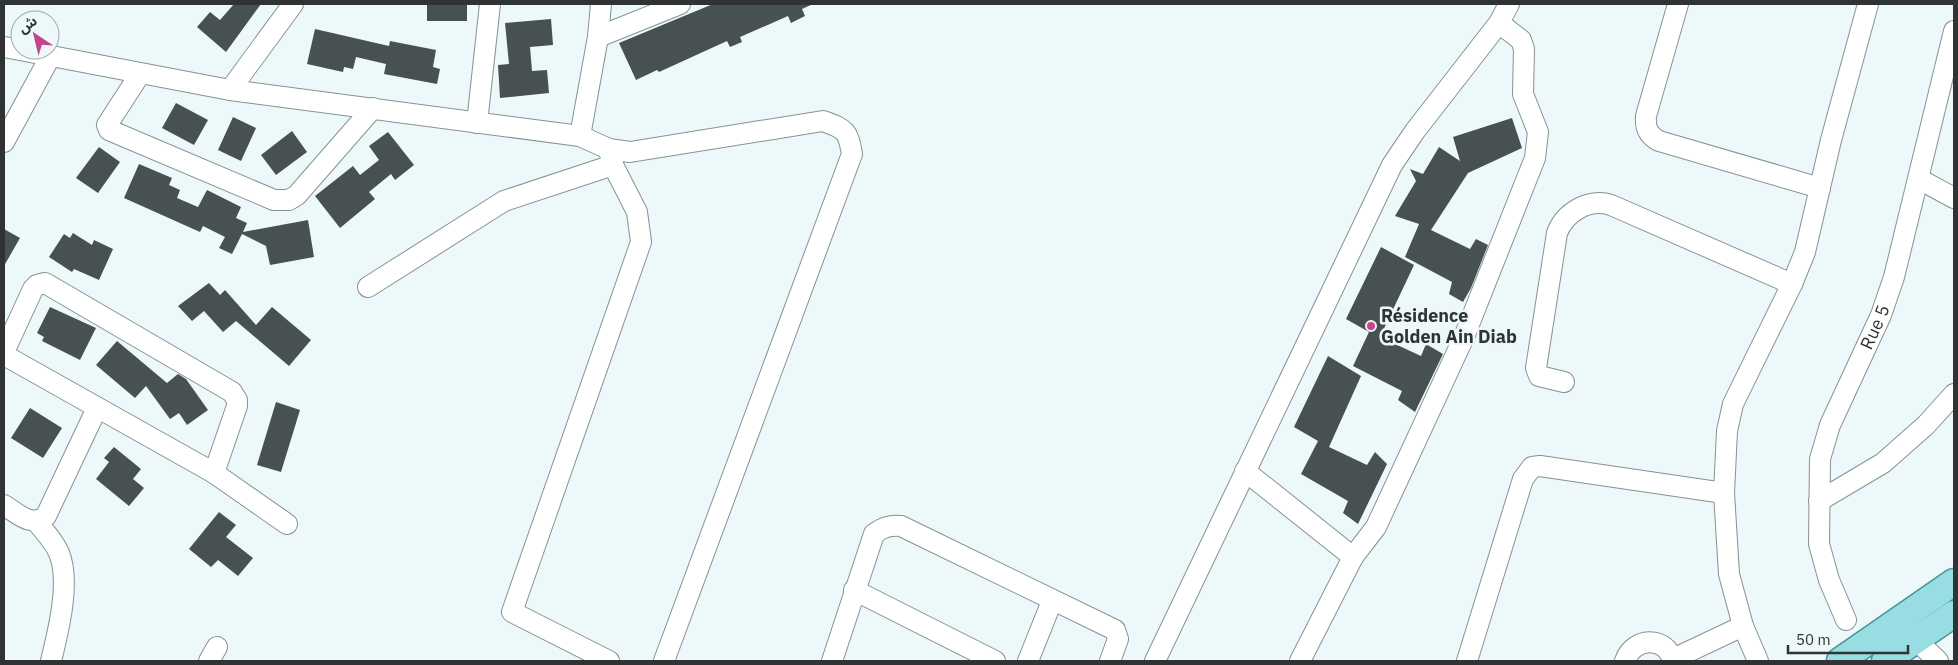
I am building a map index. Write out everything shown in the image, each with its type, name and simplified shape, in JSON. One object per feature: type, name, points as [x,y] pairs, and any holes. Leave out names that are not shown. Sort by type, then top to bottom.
[{"type":"main road","points":[[1840,661],[1954,582]]},
{"type":"main road","points":[[1885,661],[1954,614]]},
{"type":"street","points":[[230,90],[293,4]]},
{"type":"street","points":[[477,123],[490,4]]},
{"type":"street","points":[[580,136],[598,36],[601,4]]},
{"type":"street","points":[[598,36],[680,4]]},
{"type":"street","points":[[1155,661],[1392,165],[1415,131],[1499,24],[1510,4]]},
{"type":"street","points":[[1678,4],[1646,116],[1646,127],[1649,134],[1659,141],[1820,188]]},
{"type":"street","points":[[1758,661],[1743,626],[1729,574],[1724,493],[1727,431],[1733,404],[1792,284],[1805,252],[1848,73],[1868,4]]},
{"type":"street","points":[[1300,661],[1353,557],[1376,528],[1464,337],[1535,158],[1538,139],[1537,125],[1522,94],[1524,49],[1521,40],[1499,24]]},
{"type":"street","name":"Rue 5","points":[[1846,620],[1823,563],[1819,544],[1820,459],[1824,441],[1881,315],[1894,277],[1954,32]]},
{"type":"street","points":[[60,59],[230,90],[580,136],[611,157],[637,212],[641,242],[512,612],[609,661]]},
{"type":"street","points":[[4,142],[48,60]]},
{"type":"street","points":[[140,74],[107,125],[109,130],[274,200],[289,200],[297,195],[373,108]]},
{"type":"street","points":[[368,287],[504,201],[611,157],[630,152],[823,121],[842,127],[849,136],[852,154],[664,661]]},
{"type":"street","points":[[1919,179],[1954,198]]},
{"type":"street","points":[[1564,382],[1540,376],[1536,368],[1557,233],[1563,221],[1585,205],[1598,202],[1611,205],[1792,284]]},
{"type":"street","points":[[214,473],[237,406],[237,400],[232,392],[53,288],[40,283],[33,289],[4,354],[214,473],[287,524]]},
{"type":"street","points":[[1819,501],[1883,463],[1926,425],[1954,394]]},
{"type":"street","points":[[4,505],[30,521],[42,520],[49,512],[97,408]]},
{"type":"street","points":[[1467,661],[1523,479],[1532,467],[1540,466],[1724,493]]},
{"type":"street","points":[[1245,472],[1353,557]]},
{"type":"street","points":[[36,522],[57,549],[62,567],[62,603],[51,661]]},
{"type":"street","points":[[832,661],[874,534],[882,528],[892,525],[901,526],[1115,630],[1118,639],[1110,661]]},
{"type":"street","points":[[854,590],[996,661]]},
{"type":"street","points":[[1028,661],[1052,601]]},
{"type":"street","points":[[1624,661],[1632,648],[1647,642],[1663,646],[1673,660],[1743,626]]},
{"type":"street","points":[[1916,640],[1938,661]]},
{"type":"building","points":[[234,4],[261,4],[226,52],[197,27],[210,12],[220,20]]},
{"type":"building","points":[[427,4],[467,4],[467,21],[427,21]]},
{"type":"building","points":[[713,4],[813,4],[802,9],[805,16],[791,23],[788,16],[740,37],[742,42],[730,47],[727,41],[659,72],[657,70],[636,80],[619,43]]},
{"type":"building","points":[[551,19],[553,45],[530,47],[532,71],[547,70],[549,93],[500,98],[498,65],[509,64],[505,23]]},
{"type":"building","points":[[315,29],[389,46],[390,41],[436,50],[433,67],[440,69],[437,84],[384,74],[386,64],[356,57],[353,69],[344,67],[343,72],[307,64]]},
{"type":"building","points":[[176,103],[208,120],[194,145],[162,128]]},
{"type":"building","points":[[233,117],[256,128],[241,161],[218,150]]},
{"type":"building","points":[[1512,118],[1522,148],[1468,173],[1431,230],[1470,249],[1476,239],[1488,245],[1471,288],[1463,302],[1449,294],[1452,282],[1405,257],[1419,224],[1395,216],[1416,181],[1410,169],[1423,174],[1439,147],[1460,161],[1453,137]]},
{"type":"building","points":[[292,131],[307,152],[276,175],[261,155]]},
{"type":"building","points":[[388,132],[414,165],[395,180],[391,174],[369,192],[375,199],[340,228],[315,196],[353,166],[360,175],[379,160],[369,146]]},
{"type":"building","points":[[99,147],[120,162],[98,193],[76,178]]},
{"type":"building","points":[[139,164],[172,178],[169,185],[180,190],[177,198],[198,207],[207,190],[241,207],[236,218],[247,223],[243,232],[308,220],[314,257],[270,265],[266,246],[242,234],[232,254],[219,248],[225,237],[203,226],[200,232],[124,198]]},
{"type":"building","points":[[4,229],[20,238],[4,266]]},
{"type":"building","points":[[73,233],[92,245],[94,240],[113,249],[99,280],[74,269],[72,272],[49,257],[64,234],[70,238]]},
{"type":"building","points":[[1381,247],[1414,265],[1380,337],[1421,356],[1426,344],[1443,354],[1415,412],[1398,400],[1402,391],[1353,366],[1369,332],[1346,319]]},
{"type":"building","points":[[209,283],[220,295],[225,290],[256,325],[272,307],[311,340],[289,366],[236,321],[223,332],[204,311],[192,321],[178,306]]},
{"type":"building","points":[[50,307],[96,328],[80,360],[42,341],[44,337],[37,333]]},
{"type":"building","points":[[117,341],[167,383],[178,374],[186,379],[208,410],[187,425],[179,413],[170,419],[146,386],[135,398],[96,365]]},
{"type":"building","points":[[1328,356],[1361,376],[1329,447],[1367,465],[1375,452],[1387,464],[1358,524],[1343,513],[1348,501],[1301,474],[1318,441],[1294,427]]},
{"type":"building","points":[[276,402],[300,410],[281,472],[257,465]]},
{"type":"building","points":[[30,408],[62,428],[43,458],[11,438]]},
{"type":"building","points":[[114,447],[141,469],[133,479],[144,488],[129,506],[96,479],[109,462],[104,458]]},
{"type":"building","points":[[219,512],[236,525],[226,537],[253,558],[238,576],[218,560],[211,567],[189,549]]},
{"type":"place","name":"Résidence Golden Ain Diab","points":[[1371,326]]}]
